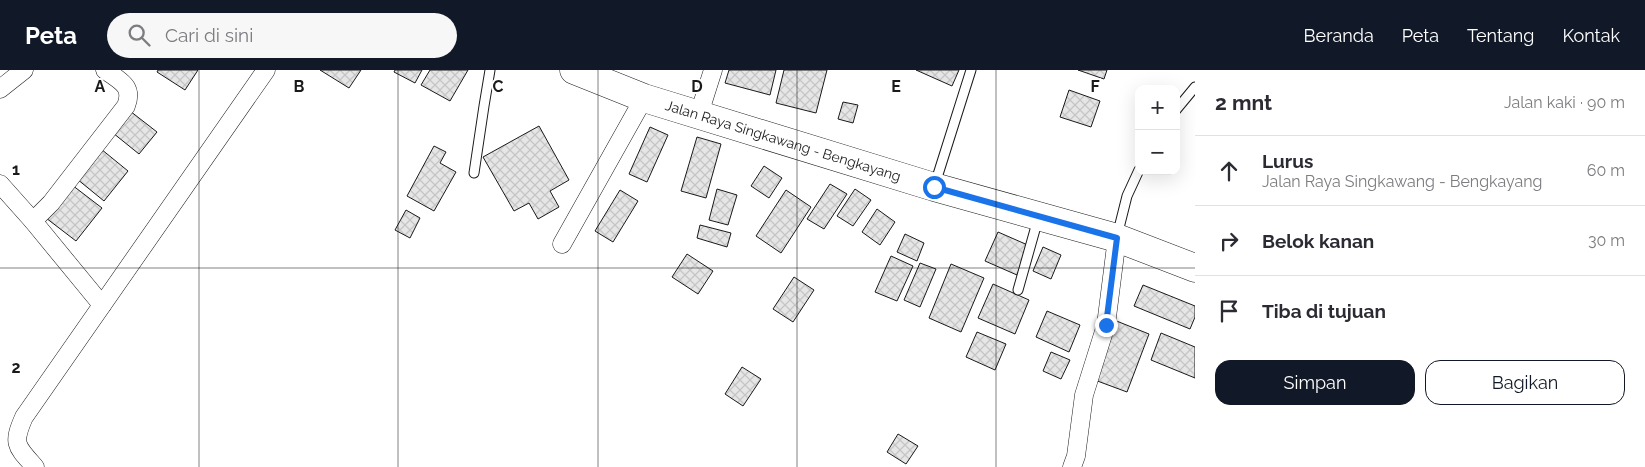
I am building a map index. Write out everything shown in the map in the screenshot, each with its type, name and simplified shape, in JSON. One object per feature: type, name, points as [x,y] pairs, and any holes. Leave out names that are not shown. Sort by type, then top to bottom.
[{"type":"main road","name":"Jalan Raya Singkawang - Bengkayang","points":[[574,70],[644,98],[934,187],[1117,238],[1195,268]]},
{"type":"street","points":[[0,89],[24,70]]},
{"type":"street","points":[[33,221],[51,203],[126,106],[129,92],[126,87],[105,70]]},
{"type":"street","points":[[35,467],[21,452],[17,444],[17,433],[24,416],[266,70]]},
{"type":"street","points":[[699,114],[713,70]]},
{"type":"street","points":[[562,244],[644,98]]},
{"type":"street","points":[[0,184],[102,305]]},
{"type":"street","points":[[1072,467],[1076,456],[1084,395],[1106,325],[1117,238]]},
{"type":"lane","points":[[474,173],[490,70]]},
{"type":"lane","points":[[934,187],[971,70]]},
{"type":"lane","points":[[1180,105],[1195,87]]},
{"type":"lane","points":[[1117,238],[1127,196],[1137,175]]},
{"type":"lane","points":[[1018,290],[1039,216]]},
{"type":"building","points":[[158,70],[198,70],[185,90],[157,72]]},
{"type":"building","points":[[320,70],[361,70],[349,88]]},
{"type":"building","points":[[395,70],[422,70],[415,83],[394,72]]},
{"type":"building","points":[[430,70],[468,70],[450,101],[421,85]]},
{"type":"building","points":[[729,70],[776,70],[770,95],[725,83]]},
{"type":"building","points":[[784,70],[827,70],[816,113],[776,103]]},
{"type":"building","points":[[916,70],[959,70],[952,86]]},
{"type":"building","points":[[1078,70],[1107,70],[1104,79]]},
{"type":"building","points":[[1069,90],[1100,101],[1091,127],[1060,117]]},
{"type":"building","points":[[843,102],[858,105],[853,123],[838,119]]},
{"type":"building","points":[[130,111],[157,132],[139,154],[113,133]]},
{"type":"building","points":[[539,126],[569,180],[550,191],[559,207],[538,219],[529,203],[514,211],[483,157]]},
{"type":"building","points":[[650,127],[668,135],[647,182],[629,174]]},
{"type":"building","points":[[697,137],[721,144],[706,198],[681,191]]},
{"type":"building","points":[[434,146],[446,152],[440,163],[456,172],[434,211],[407,196]]},
{"type":"building","points":[[101,149],[128,171],[104,201],[77,179]]},
{"type":"building","points":[[764,166],[782,178],[769,198],[751,186]]},
{"type":"building","points":[[830,184],[847,194],[824,229],[807,219]]},
{"type":"building","points":[[72,185],[102,208],[76,241],[46,218]]},
{"type":"building","points":[[717,189],[737,195],[728,225],[709,220]]},
{"type":"building","points":[[855,189],[871,200],[853,226],[837,216]]},
{"type":"building","points":[[620,190],[638,201],[613,242],[595,231]]},
{"type":"building","points":[[786,190],[811,207],[781,253],[756,236]]},
{"type":"building","points":[[877,209],[895,222],[880,245],[862,232]]},
{"type":"building","points":[[406,210],[420,218],[410,238],[395,230]]},
{"type":"building","points":[[700,225],[731,233],[727,247],[697,238]]},
{"type":"building","points":[[998,232],[1030,246],[1017,275],[985,261]]},
{"type":"building","points":[[905,234],[924,243],[917,261],[897,252]]},
{"type":"building","points":[[1043,247],[1061,255],[1051,279],[1033,271]]},
{"type":"building","points":[[687,254],[713,271],[698,294],[672,277]]},
{"type":"building","points":[[891,256],[913,266],[897,301],[875,292]]},
{"type":"building","points":[[920,263],[936,269],[920,307],[904,300]]},
{"type":"building","points":[[951,264],[984,278],[961,332],[929,318]]},
{"type":"building","points":[[794,277],[814,290],[793,322],[773,309]]},
{"type":"building","points":[[993,284],[1029,300],[1015,334],[978,318]]},
{"type":"building","points":[[1143,285],[1195,306],[1195,317],[1190,329],[1134,306]]},
{"type":"building","points":[[1047,311],[1080,325],[1069,352],[1036,337]]},
{"type":"building","points":[[1114,320],[1149,334],[1127,392],[1092,379]]},
{"type":"building","points":[[977,332],[1006,344],[995,370],[966,357]]},
{"type":"building","points":[[1161,333],[1195,347],[1195,378],[1151,360]]},
{"type":"building","points":[[1051,352],[1070,360],[1061,379],[1043,371]]},
{"type":"building","points":[[742,367],[761,379],[743,406],[725,394]]},
{"type":"building","points":[[898,434],[918,446],[906,464],[887,452]]},
{"type":"route","points":[[934,187],[1117,238],[1106,325]]}]
